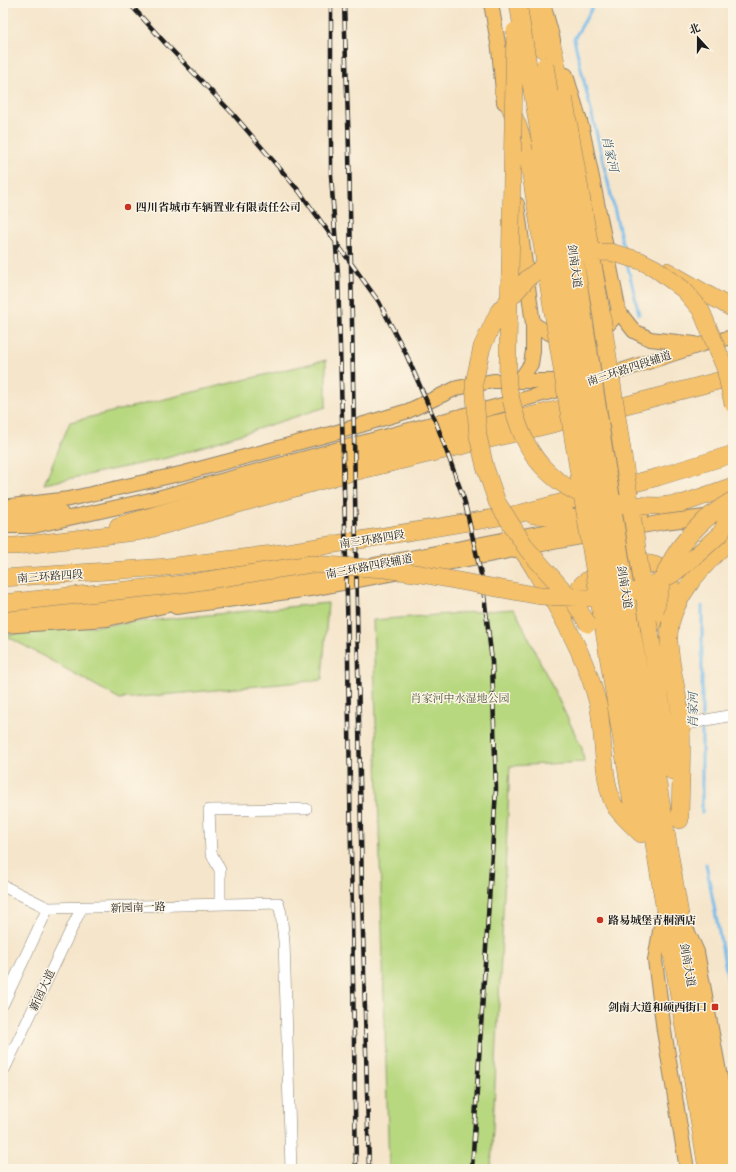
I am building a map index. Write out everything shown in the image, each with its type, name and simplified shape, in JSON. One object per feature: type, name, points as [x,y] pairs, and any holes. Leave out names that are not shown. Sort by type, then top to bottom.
[{"type":"highway","points":[[515,3],[513,157],[509,232],[508,384],[516,417],[527,443],[541,465],[570,488],[593,500],[620,506],[660,506],[684,502],[733,486]]},
{"type":"highway","name":"剑南大道","points":[[518,3],[654,853],[671,909],[723,1169]]},
{"type":"highway","name":"剑南大道","points":[[534,3],[614,603],[671,861],[671,909],[707,1169]]},
{"type":"highway","points":[[549,31],[564,97],[601,311],[680,820]]},
{"type":"highway","points":[[503,91],[528,157],[614,603],[613,689]]},
{"type":"highway","points":[[641,834],[632,804],[613,689],[601,653],[588,624],[574,602],[527,549],[497,502],[485,467],[478,436],[474,383],[482,347],[499,312],[528,278],[548,263],[580,253],[610,252],[641,261],[669,272],[733,309]]},
{"type":"highway","points":[[641,261],[655,268],[684,290],[701,310],[725,368],[733,404]]},
{"type":"highway","points":[[9,546],[143,531],[341,475],[733,377]]},
{"type":"highway","name":"南三环路四段","points":[[3,578],[167,567],[281,553],[518,514],[658,477],[733,454]]},
{"type":"highway","points":[[650,633],[662,581],[677,550],[697,527],[721,507],[733,501]]},
{"type":"highway","points":[[3,603],[183,584],[311,564],[385,569],[421,574],[540,596],[590,598],[620,596],[650,586],[673,574],[694,557],[721,533],[731,512],[733,501]]},
{"type":"highway","points":[[518,514],[608,520]]},
{"type":"highway","points":[[669,639],[674,616],[681,597],[698,572],[733,537]]},
{"type":"highway","points":[[516,545],[517,544],[529,561],[571,631],[587,670],[598,704],[608,788],[615,807],[641,834],[654,853]]},
{"type":"highway","points":[[577,646],[572,624],[572,605],[577,591],[584,581],[602,572],[643,563],[655,565],[668,575],[670,583],[670,604],[667,618],[669,639],[688,723],[678,841],[671,861]]},
{"type":"highway","points":[[3,613],[61,610],[227,590]]},
{"type":"main road","points":[[491,3],[499,48],[503,91],[533,324],[533,351],[531,364],[520,380]]},
{"type":"main road","points":[[543,3],[549,31],[569,84],[582,128],[619,312],[634,331],[650,339],[666,342],[704,344]]},
{"type":"main road","points":[[533,324],[564,341],[583,342],[594,338],[619,312]]},
{"type":"main road","name":"南三环路四段辅道","points":[[154,499],[587,382],[704,344],[733,337]]},
{"type":"main road","points":[[3,507],[69,499],[184,473],[334,433],[408,411],[456,388],[493,381],[520,380],[587,382]]},
{"type":"main road","name":"南三环路四段辅道","points":[[3,626],[107,619],[146,612],[227,590],[516,545],[608,520],[733,495]]},
{"type":"main road","points":[[3,516],[64,513],[154,499]]},
{"type":"main road","points":[[3,526],[33,526],[154,499]]},
{"type":"main road","points":[[146,612],[317,588],[516,545],[733,513]]},
{"type":"main road","points":[[671,909],[697,952],[733,1148]]},
{"type":"main road","points":[[671,909],[655,960],[664,1031],[687,1169]]},
{"type":"street","points":[[688,723],[731,716]]},
{"type":"street","points":[[220,904],[220,870],[211,853],[209,810],[306,809]]},
{"type":"street","name":"新园南一路","points":[[3,886],[48,908],[81,909],[278,903],[281,913],[284,941],[292,1169]]},
{"type":"street","points":[[3,1004],[48,908]]},
{"type":"street","name":"新园大道","points":[[3,1072],[81,909]]},
{"type":"green space","points":[[326,360],[326,407],[167,458],[44,484],[70,422]]},
{"type":"green space","points":[[328,603],[322,680],[120,699],[5,635]]},
{"type":"green space","name":"肖家河中水湿地公园","points":[[513,609],[517,614],[582,748],[584,762],[510,766],[491,1169],[389,1169],[373,620]]},
{"type":"waterway","name":"肖家河","points":[[593,3],[591,10],[574,39],[624,250]]},
{"type":"waterway","name":"肖家河","points":[[627,263],[639,314]]},
{"type":"waterway","name":"肖家河","points":[[702,606],[702,718]]},
{"type":"waterway","name":"肖家河","points":[[702,724],[702,813]]},
{"type":"waterway","name":"肖家河","points":[[706,864],[733,1006]]},
{"type":"railway","points":[[129,3],[233,114],[299,191],[379,302],[406,354],[437,425],[464,499],[482,579],[492,661],[496,790],[472,1169]]},
{"type":"railway","points":[[331,3],[331,175],[338,275],[347,596],[356,1169]]},
{"type":"railway","points":[[344,3],[349,150],[362,893],[369,1169]]},
{"type":"place","name":"四川省城市车辆置业有限责任公司","points":[[128,207]]},
{"type":"place","name":"路易城堡青桐酒店","points":[[600,920]]},
{"type":"place","name":"剑南大道和硕西街口","points":[[715,1007]]}]
